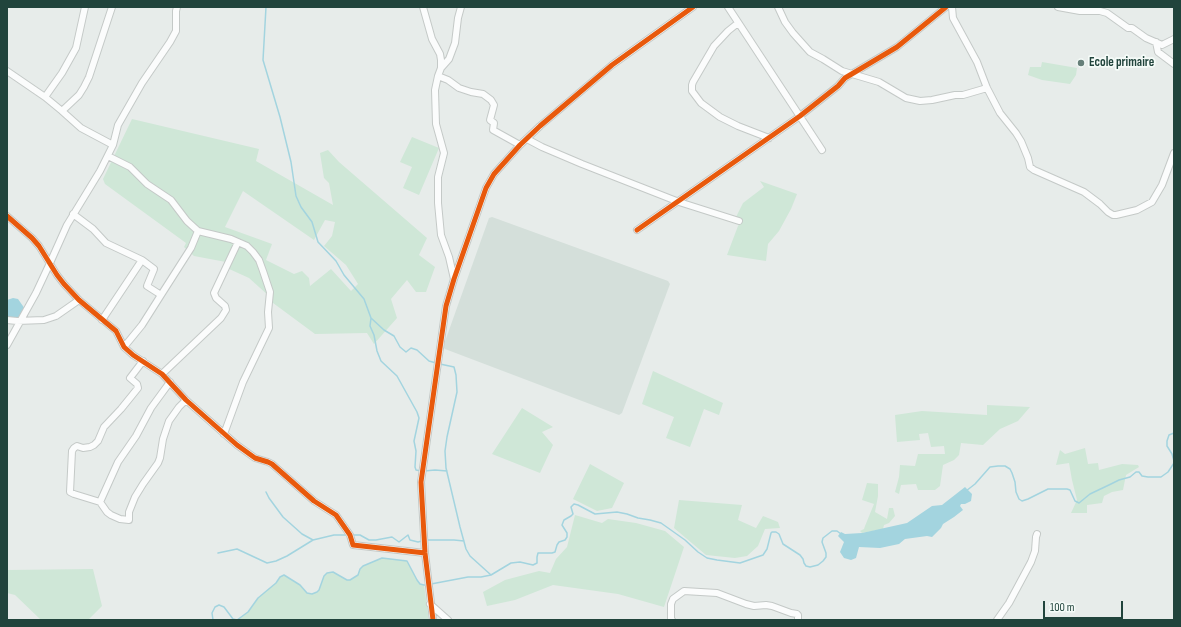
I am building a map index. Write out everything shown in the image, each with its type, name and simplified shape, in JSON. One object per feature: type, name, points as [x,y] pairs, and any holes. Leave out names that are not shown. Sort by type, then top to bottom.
[{"type":"street","points":[[45,97],[62,73],[76,48],[85,7]]},
{"type":"street","points":[[62,111],[79,95],[89,77],[112,7]]},
{"type":"street","points":[[7,345],[50,264],[67,225],[108,156],[113,145],[118,125],[142,83],[176,31],[177,7]]},
{"type":"street","points":[[422,7],[432,38],[440,54],[441,68]]},
{"type":"street","points":[[454,278],[449,257],[441,235],[438,203],[438,177],[444,153],[436,124],[435,90],[441,68],[449,59],[455,44],[458,18],[461,7]]},
{"type":"street","points":[[433,620],[425,553],[421,482],[446,306],[454,278],[486,188],[494,174],[520,145],[540,126],[612,65],[693,7]]},
{"type":"street","points":[[728,7],[822,150]]},
{"type":"street","points":[[778,7],[785,22],[810,52],[842,71],[879,82],[906,98],[920,101],[932,100],[955,95],[963,95],[987,88]]},
{"type":"street","points":[[637,230],[800,116],[851,74],[897,47],[946,7]]},
{"type":"street","points":[[952,7],[953,18],[977,62],[987,88],[1000,113],[1021,141],[1030,166],[1034,170],[1084,192],[1113,214],[1137,210],[1152,202],[1162,185],[1174,153]]},
{"type":"street","points":[[1058,7],[1080,11],[1107,12],[1128,28],[1132,28],[1146,38],[1162,45],[1174,39]]},
{"type":"street","points":[[738,23],[714,46],[693,82],[692,91],[701,103],[720,117],[769,138]]},
{"type":"street","points":[[1156,42],[1158,52],[1174,64]]},
{"type":"street","points":[[7,71],[45,97],[81,128],[113,145]]},
{"type":"street","points":[[438,76],[448,80],[459,88],[483,94],[491,100],[494,105],[490,118],[490,121],[494,123],[493,130],[520,145]]},
{"type":"street","points":[[527,139],[582,164],[679,202],[739,221]]},
{"type":"street","points":[[108,156],[130,168],[148,184],[171,200],[187,221],[198,231],[231,239],[247,246],[259,260],[270,292],[268,312],[270,328],[243,382],[224,434]]},
{"type":"street","points":[[73,214],[92,229],[106,243],[142,260],[154,268],[147,286],[161,295]]},
{"type":"street","points":[[7,216],[39,246],[57,275],[79,300],[116,332],[124,347],[133,355],[162,374],[186,400],[224,434],[255,458],[268,462],[276,467],[310,498],[336,515],[350,535],[353,545],[425,553]]},
{"type":"street","points":[[124,347],[142,326],[191,248],[198,231]]},
{"type":"street","points":[[162,374],[221,318],[226,310],[225,306],[216,298],[214,293],[238,242]]},
{"type":"street","points":[[102,320],[142,260]]},
{"type":"street","points":[[7,320],[44,320],[56,316],[79,300]]},
{"type":"street","points":[[143,361],[130,378],[137,384],[138,388],[104,427],[98,441],[90,447],[74,447],[72,451],[70,492],[100,502],[111,515],[124,520],[129,520],[129,512],[135,497],[158,463],[163,439],[169,422],[178,407],[186,400]]},
{"type":"street","points":[[100,502],[118,462],[136,436],[150,408],[170,382]]},
{"type":"street","points":[[997,620],[1009,603],[1032,562],[1037,534]]},
{"type":"street","points":[[672,620],[671,604],[673,599],[684,591],[717,593],[754,606],[772,606],[798,614],[798,620]]},
{"type":"street","points":[[430,604],[448,620]]},
{"type":"shaded area","points":[[492,217],[668,281],[670,284],[622,413],[619,415],[443,347],[489,218]]},
{"type":"green space","points":[[1042,62],[1077,68],[1076,75],[1070,84],[1042,80],[1028,75],[1030,67],[1041,67]]},
{"type":"green space","points":[[132,119],[259,149],[256,161],[333,205],[329,183],[324,178],[320,153],[328,150],[339,162],[427,238],[419,255],[435,267],[426,292],[416,292],[407,280],[391,299],[397,318],[374,344],[367,333],[315,334],[269,300],[269,296],[249,278],[227,268],[226,262],[194,256],[184,247],[186,243],[105,184],[103,179]],"holes":[[[243,191],[314,240],[325,220],[335,222],[332,236],[324,246],[346,265],[358,284],[351,291],[331,269],[310,286],[309,278],[302,271],[294,274],[266,260],[272,244],[225,227]]]},
{"type":"green space","points":[[412,137],[439,148],[419,195],[403,188],[412,167],[400,162]]},
{"type":"green space","points":[[760,181],[797,194],[791,209],[779,231],[768,244],[766,261],[727,255],[741,222],[735,219],[743,203],[764,187]]},
{"type":"green space","points":[[653,371],[723,403],[719,415],[704,409],[690,447],[666,438],[674,417],[642,404]]},
{"type":"green space","points":[[987,405],[1030,407],[1018,421],[1000,429],[983,445],[961,443],[959,455],[954,460],[943,465],[940,486],[935,490],[918,490],[916,484],[901,485],[899,494],[895,492],[899,477],[900,465],[915,466],[918,454],[945,454],[944,446],[931,447],[928,433],[919,434],[920,440],[897,442],[895,415],[922,411],[987,415]]},
{"type":"green space","points":[[522,408],[553,427],[542,432],[553,445],[540,473],[492,454]]},
{"type":"green space","points":[[1085,448],[1088,464],[1098,463],[1099,470],[1122,464],[1138,465],[1139,467],[1126,475],[1123,490],[1112,492],[1104,496],[1102,503],[1087,505],[1087,513],[1071,513],[1077,500],[1069,463],[1056,465],[1060,450],[1065,454]]},
{"type":"green space","points":[[590,464],[624,483],[612,508],[597,511],[573,499]]},
{"type":"green space","points":[[867,483],[878,484],[878,496],[875,512],[887,519],[889,508],[893,508],[895,516],[889,523],[884,525],[883,529],[862,533],[860,531],[864,529],[874,504],[862,500]]},
{"type":"green space","points":[[679,500],[742,505],[738,520],[756,528],[763,516],[778,522],[780,528],[765,529],[758,546],[747,556],[735,558],[706,555],[674,528]]},
{"type":"green space","points":[[575,515],[602,523],[608,519],[636,523],[665,531],[684,547],[664,607],[618,594],[553,585],[515,600],[487,606],[483,592],[505,580],[539,571],[550,573],[556,559],[567,547]]},
{"type":"green space","points":[[382,558],[407,561],[417,580],[420,584],[424,585],[429,620],[237,620],[248,612],[258,598],[284,575],[300,585],[307,593],[312,594],[319,590],[324,576],[327,573],[333,572],[347,580],[350,580],[358,575],[363,566]]},
{"type":"green space","points":[[93,569],[102,606],[88,620],[40,619],[15,595],[7,593],[7,570]]},
{"type":"water","points":[[13,298],[18,299],[25,309],[20,317],[7,317],[7,300]]},
{"type":"water","points":[[965,487],[972,494],[971,501],[961,504],[960,506],[963,510],[943,524],[932,537],[927,536],[905,539],[899,544],[880,548],[859,547],[856,558],[851,560],[844,558],[840,552],[844,542],[838,536],[841,532],[845,534],[862,533],[907,523],[932,506],[942,505]]},
{"type":"waterway","points":[[266,7],[263,60],[280,117],[291,162],[296,196],[301,207],[312,222],[318,242],[336,261],[344,275],[364,299],[371,318],[384,330],[394,336],[400,347],[406,352],[411,348],[417,350],[429,361],[436,363]]},
{"type":"waterway","points":[[371,318],[370,326],[381,361],[397,376],[419,418],[414,441],[416,451],[415,467],[416,470],[421,471]]},
{"type":"waterway","points":[[440,364],[454,367],[456,375],[457,392],[445,451],[446,468],[460,527],[466,549],[470,556],[491,575]]},
{"type":"waterway","points":[[1174,433],[1169,435],[1167,441],[1167,446],[1174,461]]},
{"type":"waterway","points":[[966,491],[975,484],[990,467],[1005,466],[1010,469],[1012,473],[1016,492],[1019,499],[1022,501],[1048,489],[1067,489],[1070,490],[1075,501],[1079,503],[1090,494],[1119,480],[1130,477],[1136,472],[1139,472],[1142,476],[1161,477],[1168,472],[1174,463]]},
{"type":"waterway","points":[[424,471],[447,471]]},
{"type":"waterway","points":[[266,492],[283,517],[302,534],[313,540],[334,535],[348,535]]},
{"type":"waterway","points":[[431,584],[468,577],[491,575],[511,563],[520,562],[533,565],[537,563],[538,553],[555,552],[559,542],[565,540],[567,537],[567,533],[562,525],[564,520],[573,514],[571,507],[574,504],[595,514],[617,512],[661,523],[707,558],[740,563],[763,555],[767,549],[771,533],[776,532],[779,534],[783,544],[800,555],[806,566],[810,567],[818,565],[826,557],[822,542],[823,538],[832,531],[837,531],[841,534]]},
{"type":"waterway","points":[[352,535],[360,535],[369,540],[392,537],[399,542],[408,535],[410,540],[418,542],[422,541]]},
{"type":"waterway","points":[[218,553],[237,549],[267,563],[287,556],[313,540]]},
{"type":"waterway","points":[[426,540],[464,541]]},
{"type":"waterway","points":[[213,620],[212,613],[215,607],[219,605],[224,607],[233,619],[237,620],[248,612],[258,598],[284,575],[300,585],[307,593],[312,594],[319,590],[324,576],[327,573],[333,572],[347,580],[350,580],[358,575],[363,566],[382,558],[407,561],[420,584],[427,585]]},
{"type":"cycle path","points":[[433,620],[425,553],[421,482],[446,306],[486,188],[494,174],[520,145],[540,126],[612,65],[693,7]]},
{"type":"cycle path","points":[[637,230],[800,116],[838,86],[845,78],[897,47],[946,7]]},
{"type":"cycle path","points":[[7,216],[39,246],[57,275],[79,300],[116,331],[124,347],[133,355],[162,374],[186,400],[237,445],[255,458],[272,464],[314,501],[336,515],[350,535],[353,545],[425,553]]},
{"type":"place","name":"Ecole primaire","points":[[1081,63]]}]
